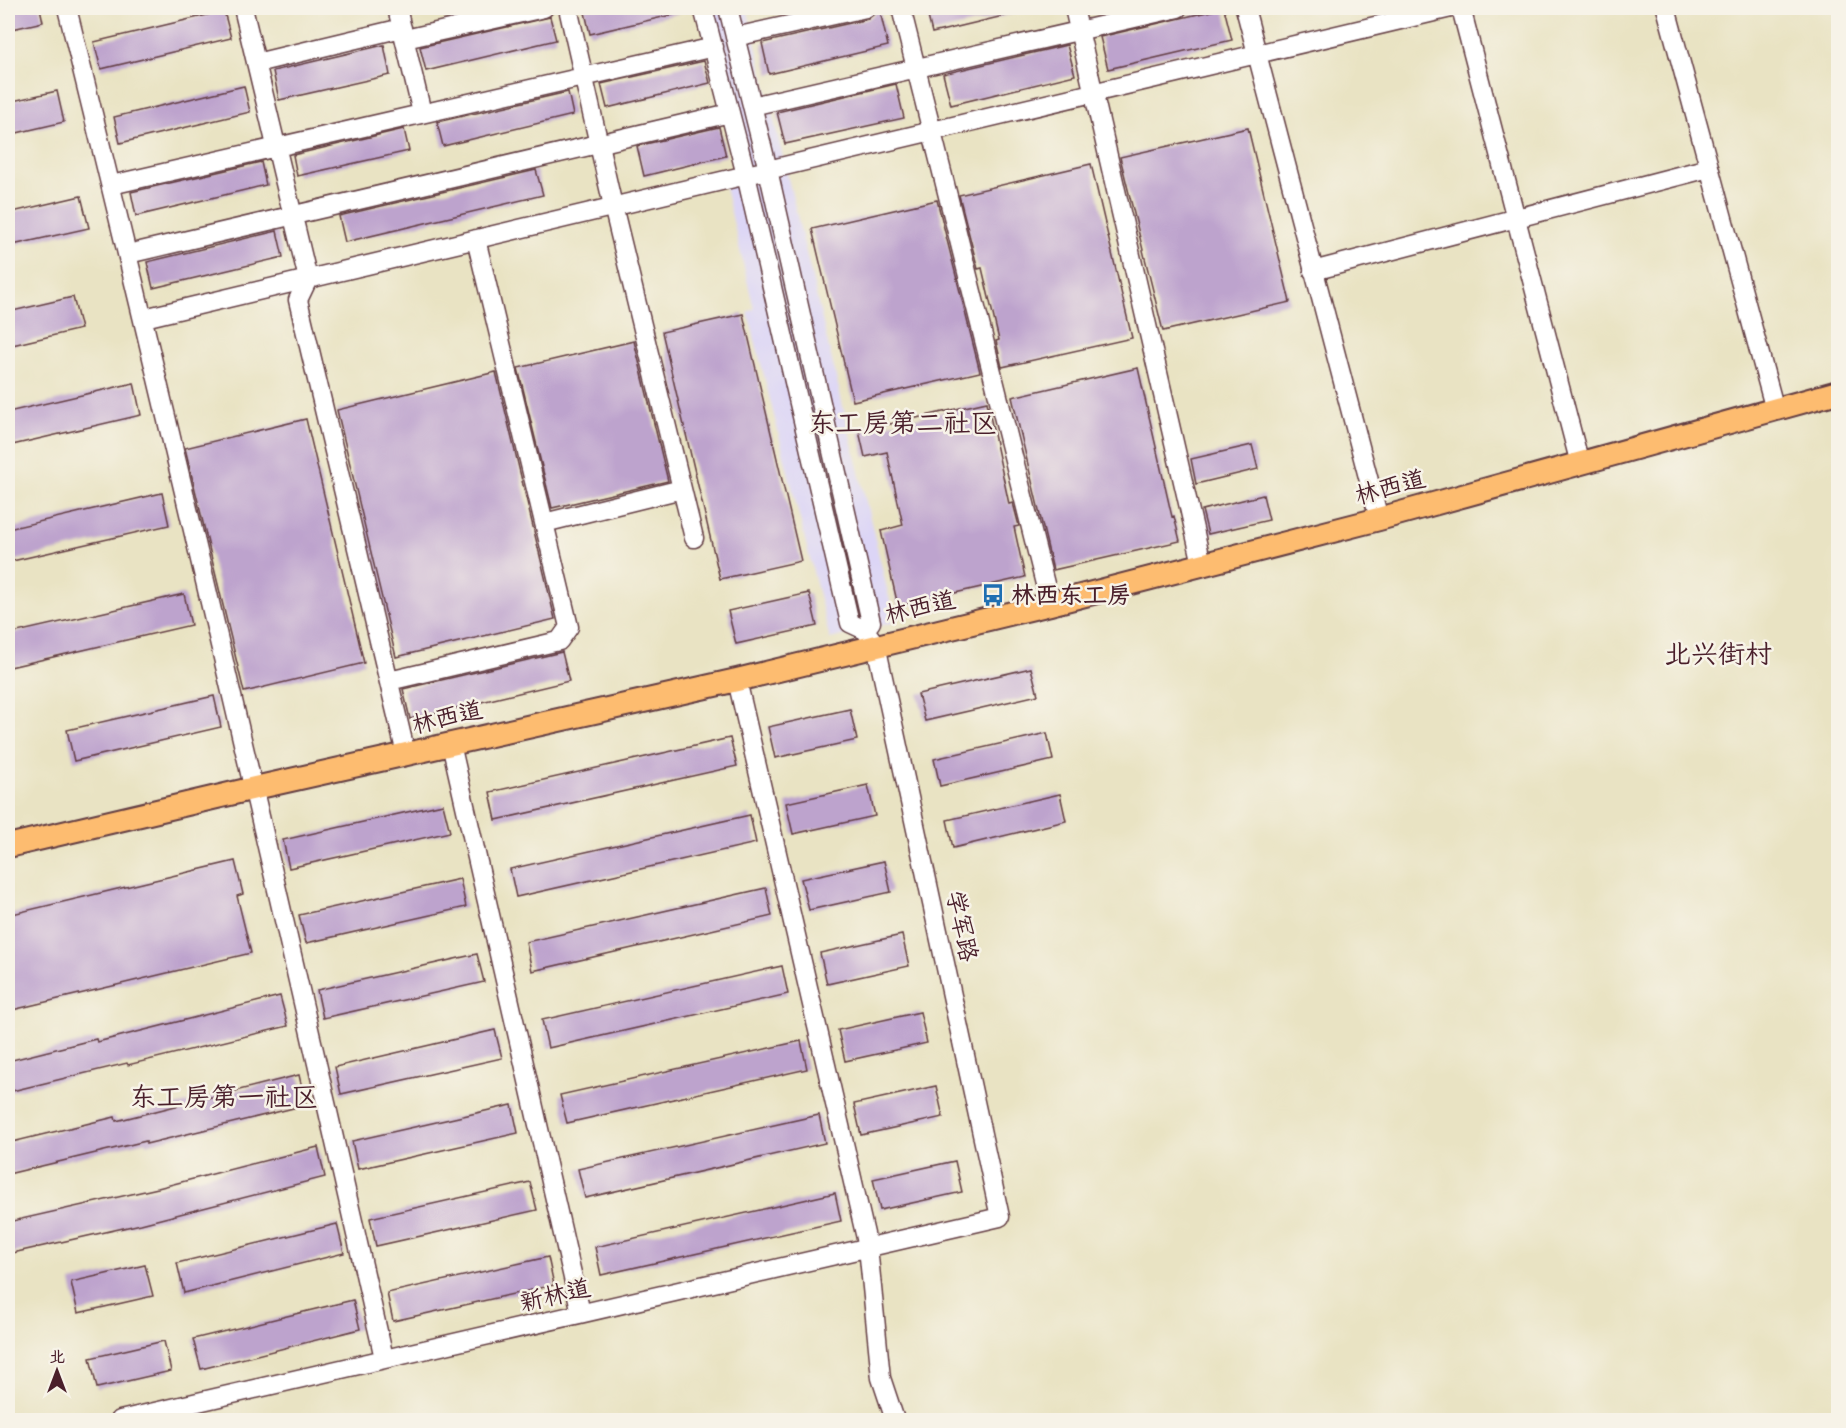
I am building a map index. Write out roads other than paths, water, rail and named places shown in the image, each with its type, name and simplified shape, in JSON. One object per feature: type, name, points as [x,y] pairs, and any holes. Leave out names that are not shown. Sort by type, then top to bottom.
[{"type":"main road","name":"林西道","points":[[8,846],[737,680],[871,638],[1050,604],[1379,519],[1839,392]]},
{"type":"street","points":[[67,8],[144,318],[255,788],[384,1358]]},
{"type":"street","points":[[243,8],[308,279],[298,300],[406,754]]},
{"type":"street","points":[[397,8],[422,113]]},
{"type":"street","points":[[256,63],[544,8]]},
{"type":"street","points":[[568,8],[612,206],[694,538]]},
{"type":"street","points":[[703,8],[746,175],[850,623],[871,638]]},
{"type":"street","points":[[728,8],[768,170],[871,622],[871,638]]},
{"type":"street","points":[[735,37],[866,8]]},
{"type":"street","points":[[901,8],[1050,604]]},
{"type":"street","points":[[1074,8],[1202,564]]},
{"type":"street","points":[[752,106],[1178,8]]},
{"type":"street","points":[[1245,8],[1379,519]]},
{"type":"street","points":[[144,318],[1451,8]]},
{"type":"street","points":[[1461,8],[1580,464]]},
{"type":"street","points":[[1666,8],[1775,410]]},
{"type":"street","points":[[111,185],[714,46]]},
{"type":"street","points":[[128,254],[730,113]]},
{"type":"street","points":[[1313,270],[1709,168]]},
{"type":"street","points":[[389,681],[559,641],[569,627],[476,239]]},
{"type":"street","points":[[544,523],[682,489]]},
{"type":"street","name":"学军路","points":[[871,638],[1000,1217]]},
{"type":"street","points":[[737,680],[868,1247],[881,1378],[895,1420]]},
{"type":"street","points":[[451,744],[581,1313]]},
{"type":"street","name":"新林道","points":[[120,1420],[1000,1217]]},
{"type":"place","name":"林西东工房","points":[[993,595]]},
{"type":"district","name":"东工房第二社区","points":[[903,423]]},
{"type":"district","name":"北兴街村","points":[[1718,654]]},
{"type":"district","name":"东工房第一社区","points":[[224,1097]]}]
